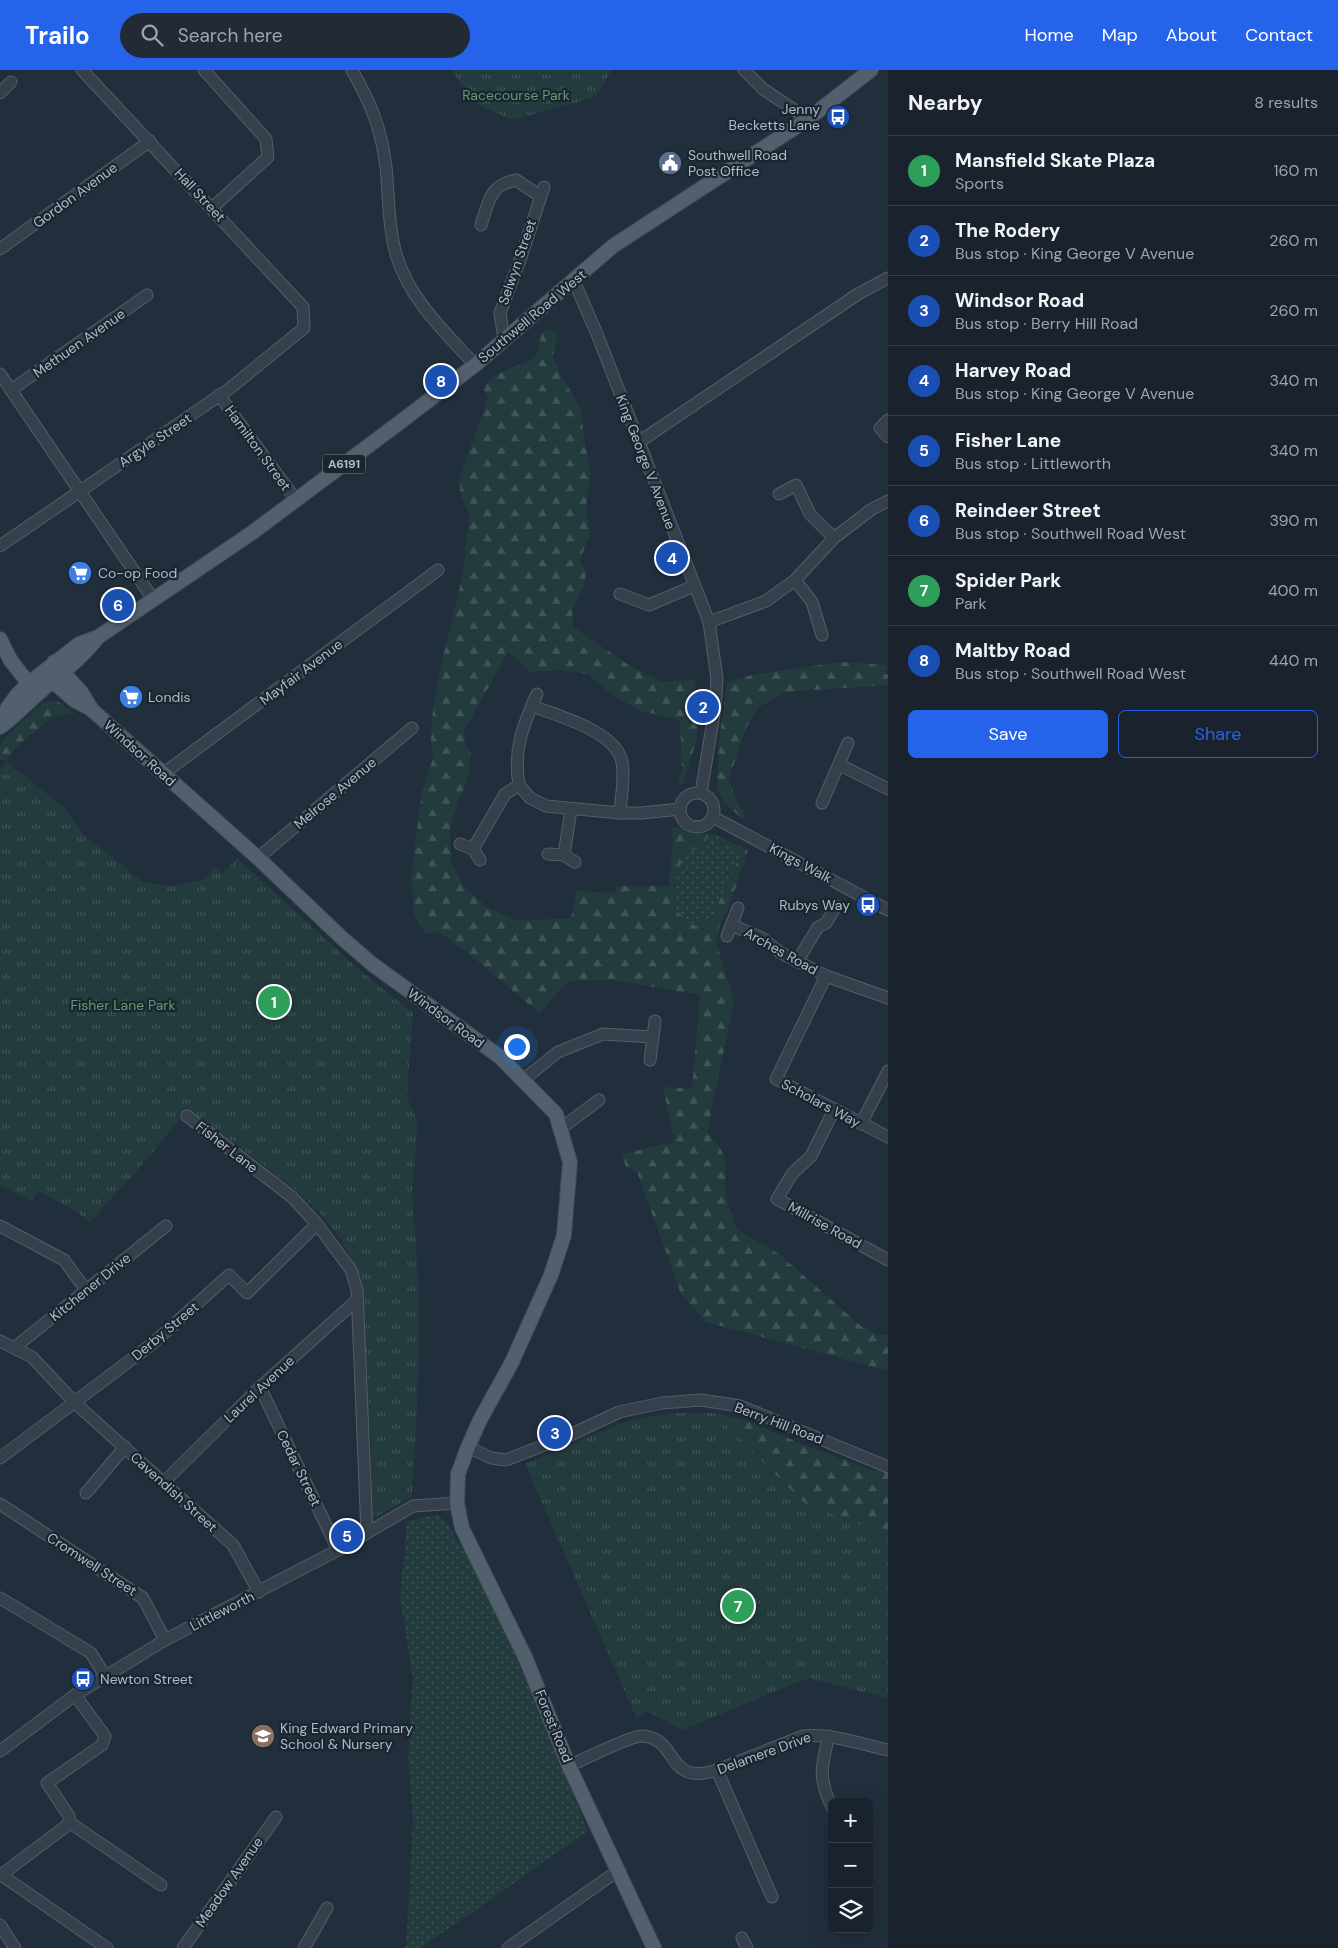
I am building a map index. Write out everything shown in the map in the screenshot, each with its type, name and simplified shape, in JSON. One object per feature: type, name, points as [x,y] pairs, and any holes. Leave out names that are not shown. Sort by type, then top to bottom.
[{"type":"main road","name":"Southwell Road West","points":[[53,672],[79,644],[98,636],[253,532],[475,365],[614,246],[808,120],[871,70]]},
{"type":"main road","points":[[0,639],[11,661],[33,689]]},
{"type":"main road","name":"Windsor Road","points":[[53,672],[81,692],[92,710],[258,858],[342,938],[372,964],[500,1057],[556,1114],[570,1162],[564,1235],[548,1284],[512,1362],[480,1420],[468,1447],[458,1474],[457,1503]]},
{"type":"main road","name":"A6191","points":[[0,727],[8,707],[17,695],[33,689],[53,672]]},
{"type":"main road","name":"Forest Road","points":[[457,1503],[462,1528],[526,1659],[569,1766],[654,1948]]},
{"type":"street","name":"Hall Street","points":[[82,70],[150,141],[302,307],[304,328]]},
{"type":"street","points":[[204,70],[266,138],[268,157],[212,208]]},
{"type":"street","points":[[352,70],[371,104],[379,129],[386,167],[390,219],[396,254],[414,295],[430,316],[475,365]]},
{"type":"street","points":[[744,70],[763,89],[808,120]]},
{"type":"street","points":[[0,93],[10,82]]},
{"type":"street","name":"Gordon Avenue","points":[[0,249],[150,141]]},
{"type":"street","name":"Selwyn Street","points":[[481,225],[494,190],[507,182],[516,180],[542,191],[520,260],[500,313],[504,339]]},
{"type":"street","points":[[639,442],[858,294],[888,278]]},
{"type":"street","name":"King George V Avenue","points":[[574,282],[598,334],[708,622],[713,644],[717,679],[715,708],[700,794]]},
{"type":"street","name":"Methuen Avenue","points":[[12,390],[147,295]]},
{"type":"street","name":"Argyle Street","points":[[0,546],[219,395],[304,328]]},
{"type":"street","points":[[0,374],[153,599]]},
{"type":"street","name":"Hamilton Street","points":[[219,395],[296,500]]},
{"type":"street","points":[[888,420],[880,428],[888,437]]},
{"type":"street","points":[[779,494],[796,485],[810,514],[834,538]]},
{"type":"street","points":[[708,622],[766,601],[795,580],[834,538],[872,509],[888,501]]},
{"type":"street","name":"Mayfair Avenue","points":[[164,774],[438,570]]},
{"type":"street","points":[[795,580],[812,602],[822,635]]},
{"type":"street","points":[[620,594],[649,605],[694,586]]},
{"type":"street","points":[[537,694],[522,730],[516,758],[519,785],[530,798],[546,806],[620,813],[680,809]]},
{"type":"street","points":[[532,706],[577,722],[603,737],[616,749],[623,765],[620,813]]},
{"type":"street","name":"Melrose Avenue","points":[[258,858],[332,798],[412,728]]},
{"type":"street","points":[[822,803],[848,743]]},
{"type":"street","points":[[840,765],[883,787],[874,795]]},
{"type":"street","points":[[473,849],[505,794],[519,785]]},
{"type":"street","points":[[695,793],[710,798],[714,807],[713,817],[706,825],[695,828],[686,823],[680,814],[680,809],[685,798],[695,793]]},
{"type":"street","points":[[564,855],[571,809]]},
{"type":"street","name":"Kings Walk","points":[[713,817],[888,910]]},
{"type":"street","points":[[460,844],[473,849],[480,860]]},
{"type":"street","points":[[548,854],[564,855],[575,862]]},
{"type":"street","points":[[798,960],[818,927],[826,922],[836,906]]},
{"type":"street","name":"Arches Road","points":[[726,936],[738,908]]},
{"type":"street","name":"Arches Road","points":[[731,924],[762,938],[782,953],[826,976],[888,998]]},
{"type":"street","name":"Scholars Way","points":[[826,976],[776,1079],[888,1137]]},
{"type":"street","points":[[650,1060],[654,1021]]},
{"type":"street","points":[[522,1080],[558,1052],[603,1034],[652,1037]]},
{"type":"street","points":[[861,1124],[888,1071]]},
{"type":"street","points":[[560,1129],[599,1100]]},
{"type":"street","name":"Millrise Road","points":[[834,1110],[811,1156],[792,1174],[777,1199],[888,1260]]},
{"type":"street","name":"Fisher Lane","points":[[187,1116],[292,1197],[317,1224],[351,1270],[357,1290],[366,1533]]},
{"type":"street","name":"Derby Street","points":[[0,1458],[152,1344],[229,1275],[247,1293],[317,1224]]},
{"type":"street","points":[[0,1226],[64,1260],[86,1290]]},
{"type":"street","name":"Kitchener Drive","points":[[14,1348],[166,1226]]},
{"type":"street","name":"Laurel Avenue","points":[[164,1482],[260,1387],[357,1300]]},
{"type":"street","name":"Cavendish Street","points":[[0,1340],[32,1357],[75,1402],[233,1545],[259,1592]]},
{"type":"street","name":"Cedar Street","points":[[260,1387],[338,1550]]},
{"type":"street","name":"Berry Hill Road","points":[[468,1447],[490,1458],[506,1460],[568,1436],[619,1412],[662,1403],[701,1400],[740,1406],[888,1466]]},
{"type":"street","points":[[86,1493],[125,1447]]},
{"type":"street","name":"Littleworth","points":[[0,1751],[76,1694],[165,1640],[338,1550],[413,1506],[457,1503]]},
{"type":"street","name":"Cromwell Street","points":[[0,1504],[143,1598],[165,1640]]},
{"type":"street","points":[[0,1598],[91,1653],[105,1676]]},
{"type":"street","points":[[69,1822],[69,1816],[47,1783],[102,1745],[106,1736],[76,1694]]},
{"type":"street","name":"Delamere Drive","points":[[569,1766],[639,1736],[654,1738],[662,1744],[678,1766],[685,1772],[694,1774],[707,1774],[803,1736],[817,1734],[888,1750]]},
{"type":"street","points":[[828,1799],[821,1778],[821,1765],[829,1736]]},
{"type":"street","points":[[717,1770],[772,1897]]},
{"type":"street","name":"Meadow Avenue","points":[[183,1948],[276,1817]]},
{"type":"street","points":[[69,1822],[1,1875],[100,1946]]},
{"type":"street","points":[[69,1822],[161,1885]]},
{"type":"street","points":[[508,1948],[619,1870]]},
{"type":"street","points":[[304,1948],[326,1908]]},
{"type":"street","points":[[1,1919],[15,1948]]},
{"type":"green space","name":"Racecourse Park","points":[[451,70],[612,70],[595,97],[513,120],[476,104]]},
{"type":"green space","points":[[547,329],[558,333],[553,356],[561,375],[581,409],[584,438],[591,473],[586,507],[590,536],[580,559],[586,573],[584,585],[572,612],[573,627],[630,666],[661,682],[695,680],[697,738],[683,785],[677,781],[682,769],[680,720],[638,710],[610,693],[588,674],[558,670],[531,672],[508,652],[464,731],[465,746],[471,753],[468,779],[450,827],[451,862],[464,887],[488,908],[517,921],[571,918],[576,891],[615,893],[616,886],[669,886],[673,841],[672,828],[678,826],[692,834],[708,834],[702,845],[686,855],[680,866],[675,888],[674,909],[695,926],[712,917],[742,852],[735,847],[721,847],[719,836],[748,850],[730,904],[720,924],[716,942],[734,1001],[707,1132],[719,1146],[726,1160],[725,1194],[736,1229],[779,1254],[861,1326],[878,1335],[888,1334],[888,1371],[706,1322],[681,1294],[637,1172],[626,1167],[622,1154],[674,1142],[663,1087],[692,1089],[700,995],[611,980],[569,981],[539,1013],[467,952],[439,932],[426,934],[414,914],[411,878],[422,791],[433,759],[431,741],[433,708],[464,569],[466,538],[470,517],[461,497],[459,479],[488,398],[484,390],[487,382],[505,370],[530,361],[537,353],[542,332]]},
{"type":"green space","points":[[841,662],[888,665],[885,674],[888,675],[888,685],[785,692],[759,707],[746,728],[729,779],[736,800],[745,815],[743,820],[725,803],[717,787],[719,743],[727,682],[756,674]]},
{"type":"green space","points":[[57,701],[74,713],[52,717],[15,749],[6,761],[0,759],[0,745],[7,735],[43,703]]},
{"type":"green space","name":"Fisher Lane Park","points":[[6,761],[67,810],[83,834],[143,882],[171,886],[203,880],[214,866],[223,874],[237,858],[356,967],[413,1013],[407,1097],[418,1122],[412,1190],[418,1273],[419,1346],[412,1497],[372,1519],[371,1442],[362,1281],[343,1243],[322,1215],[296,1190],[188,1109],[149,1157],[90,1222],[72,1209],[38,1191],[32,1201],[0,1185],[0,770]]},
{"type":"green space","points":[[708,834],[719,836],[721,847],[735,847],[742,852],[712,917],[695,926],[674,909],[675,888],[680,866],[686,855],[701,846]]},
{"type":"green space","points":[[258,978],[300,1001],[273,1028],[245,997]]},
{"type":"green space","points":[[673,1413],[714,1413],[804,1503],[888,1535],[888,1698],[808,1678],[682,1730],[647,1711],[637,1719],[525,1464],[627,1421]]},
{"type":"green space","points":[[714,1413],[748,1421],[804,1445],[872,1470],[888,1473],[888,1535],[804,1503]]},
{"type":"green space","points":[[438,1515],[449,1526],[459,1544],[465,1548],[518,1662],[588,1831],[421,1948],[406,1948],[413,1819],[408,1758],[413,1678],[400,1598],[407,1521]]},
{"type":"place","name":"Jenny Becketts Lane","points":[[838,117]]},
{"type":"place","name":"Southwell Road Post Office","points":[[670,163]]},
{"type":"place","name":"Maltby Road","points":[[441,381]]},
{"type":"place","name":"Harvey Road","points":[[672,558]]},
{"type":"place","name":"Co-op Food","points":[[80,573]]},
{"type":"place","name":"Reindeer Street","points":[[118,605]]},
{"type":"place","name":"Londis","points":[[131,697]]},
{"type":"place","name":"The Rodery","points":[[703,707]]},
{"type":"place","name":"Rubys Way","points":[[868,905]]},
{"type":"place","name":"Mansfield Skate Plaza","points":[[274,1002]]},
{"type":"place","name":"Windsor Road","points":[[555,1433]]},
{"type":"place","name":"Fisher Lane","points":[[347,1536]]},
{"type":"place","name":"Spider Park","points":[[738,1606]]},
{"type":"place","name":"Newton Street","points":[[83,1679]]},
{"type":"place","name":"King Edward Primary School & Nursery","points":[[263,1736]]}]
